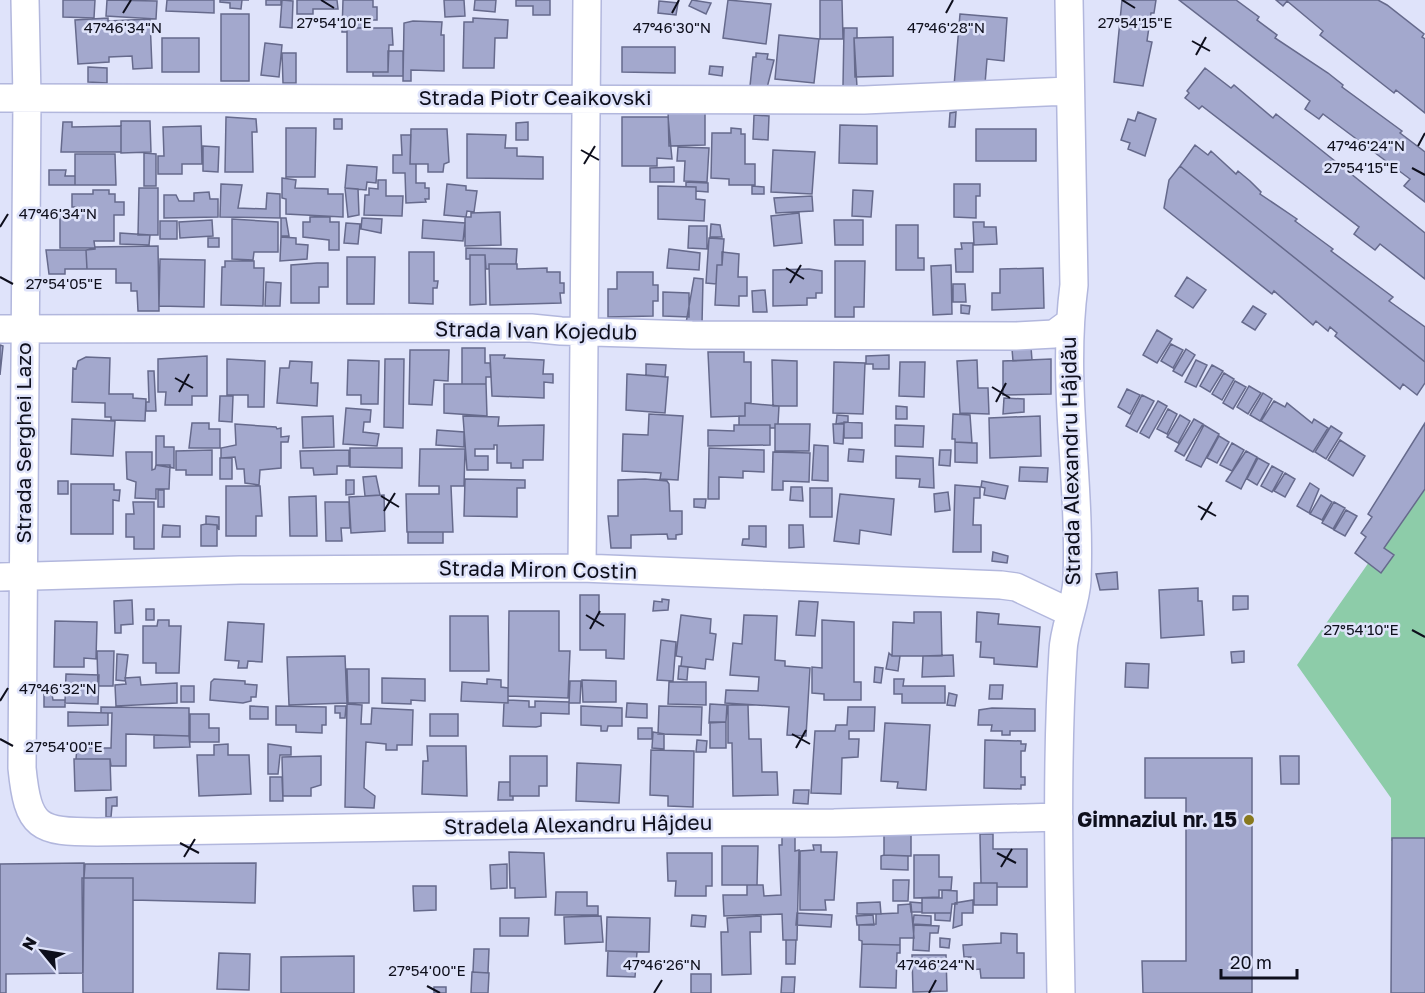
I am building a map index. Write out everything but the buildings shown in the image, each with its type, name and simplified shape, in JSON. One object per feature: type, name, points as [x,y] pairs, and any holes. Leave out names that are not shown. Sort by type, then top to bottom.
[{"type":"street","name":"Strada Serghei Lazo","points":[[25,0],[27,98],[12,329],[12,577],[22,768],[26,804],[39,823],[52,830],[97,832]]},
{"type":"street","points":[[582,568],[582,332],[588,98],[587,0]]},
{"type":"street","name":"Strada Alexandru Hâjdău","points":[[1060,993],[1059,817],[1063,649],[1069,612],[1077,584],[1077,543],[1069,410],[1069,323],[1074,285],[1069,0]]},
{"type":"street","name":"Strada Piotr Ceaikovski","points":[[0,98],[864,100],[1069,91]]},
{"type":"street","name":"Strada Ivan Kojedub","points":[[12,329],[531,328],[582,332],[1016,336],[1054,334],[1069,323]]},
{"type":"street","name":"Strada Miron Costin","points":[[12,577],[240,570],[582,568],[1001,585],[1017,587],[1069,612]]},
{"type":"street","name":"Stradela Alexandru Hâjdeu","points":[[97,832],[585,824],[834,823],[1059,817]]},
{"type":"green space","points":[[1425,482],[1425,840],[1391,841],[1391,798],[1297,665]]},
{"type":"place","name":"Gimnaziul nr. 15","points":[[1249,820]]}]
